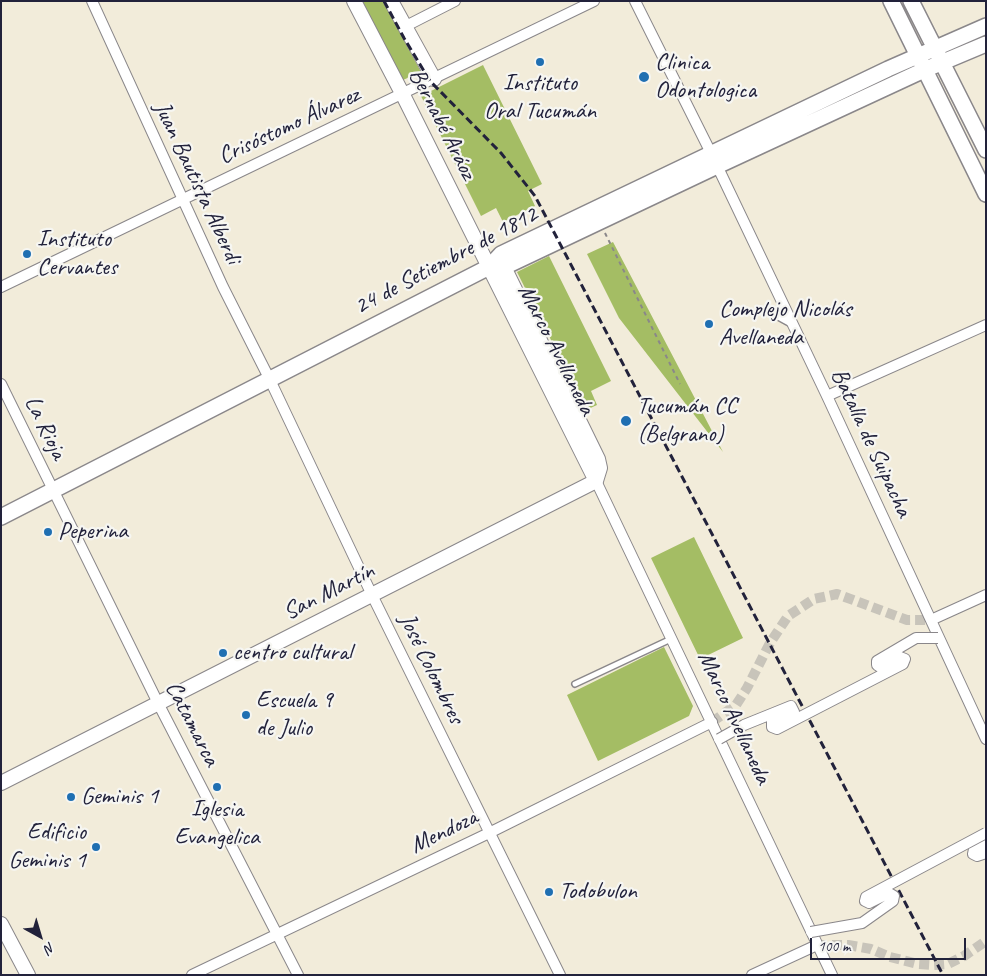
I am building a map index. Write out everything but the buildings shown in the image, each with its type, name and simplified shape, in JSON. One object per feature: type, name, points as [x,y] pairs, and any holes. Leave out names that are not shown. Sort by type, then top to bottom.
[{"type":"main road","points":[[891,1],[986,194]]},
{"type":"main road","points":[[911,1],[986,150]]},
{"type":"main road","points":[[920,19],[925,27],[937,36],[944,38],[967,35]]},
{"type":"main road","name":"24 de Setiembre de 1812","points":[[1,517],[270,380],[714,160],[888,69],[986,26]]},
{"type":"main road","points":[[888,69],[904,51],[906,32]]},
{"type":"main road","name":"24 de Setiembre de 1812","points":[[714,160],[986,45]]},
{"type":"main road","points":[[960,99],[955,87],[956,70],[970,56],[986,45]]},
{"type":"main road","points":[[894,84],[907,83],[917,86],[930,94],[942,107]]},
{"type":"street","name":"Juan Bautista Alberdi","points":[[92,1],[223,287],[270,380]]},
{"type":"street","name":"Bernabé Aráoz","points":[[354,1],[497,267]]},
{"type":"street","name":"Bernabé Aráoz","points":[[391,1],[434,78]]},
{"type":"street","points":[[404,27],[455,1]]},
{"type":"street","name":"Crisóstomo Álvarez","points":[[1,287],[594,1]]},
{"type":"street","name":"Batalla de Suipacha","points":[[635,1],[714,160],[827,396],[986,739]]},
{"type":"street","name":"Marco Avellaneda","points":[[497,267],[596,481],[832,975]]},
{"type":"street","points":[[827,396],[986,325]]},
{"type":"street","name":"José Colombres","points":[[270,380],[372,595],[488,833],[560,975]]},
{"type":"street","name":"La Rioja","points":[[1,384],[53,490]]},
{"type":"street","name":"San Martín","points":[[1,783],[596,481]]},
{"type":"street","name":"Catamarca","points":[[53,490],[158,703],[298,975]]},
{"type":"street","points":[[931,620],[986,595]]},
{"type":"street","points":[[719,739],[744,725],[791,706],[794,712],[772,722],[772,727],[777,729],[903,664],[905,659],[900,657],[880,666],[877,665],[877,661],[916,638],[938,638]]},
{"type":"street","name":"Mendoza","points":[[192,975],[488,833],[712,722]]},
{"type":"street","points":[[811,932],[862,923],[894,901],[894,896],[889,893],[869,903],[865,901],[866,897],[986,833]]},
{"type":"street","points":[[986,842],[974,849],[973,854],[977,856],[986,853]]},
{"type":"street","points":[[1,924],[28,975]]},
{"type":"street","points":[[752,975],[818,945]]},
{"type":"lane","points":[[769,312],[793,325]]},
{"type":"lane","points":[[575,684],[672,639]]},
{"type":"path","points":[[610,242],[680,384]]},
{"type":"green space","points":[[362,1],[383,1],[421,72],[403,80]]},
{"type":"green space","points":[[483,65],[542,184],[528,191],[535,206],[503,222],[496,208],[481,216],[421,96]]},
{"type":"green space","points":[[613,242],[723,452],[619,318],[587,254]]},
{"type":"green space","points":[[549,256],[611,381],[591,391],[597,405],[586,410],[517,272]]},
{"type":"green space","points":[[694,537],[743,638],[700,659],[651,558]]},
{"type":"green space","points":[[664,647],[693,706],[689,716],[598,761],[567,695]]},
{"type":"tunnel","points":[[712,722],[736,705],[770,643],[788,616],[814,599],[837,594],[907,620],[931,620]]},
{"type":"tunnel","points":[[817,945],[848,945],[871,949],[890,957],[918,964],[933,965],[948,964],[986,941]]},
{"type":"railway","points":[[384,1],[430,81],[501,153],[535,196],[943,975]]},
{"type":"place","name":"Instituto Oral Tucumán","points":[[540,62]]},
{"type":"place","name":"Clinica Odontologica","points":[[644,77]]},
{"type":"place","name":"Instituto Cervantes","points":[[27,254]]},
{"type":"place","name":"Complejo Nicolás Avellaneda","points":[[709,324]]},
{"type":"place","name":"Tucumán CC (Belgrano)","points":[[626,421]]},
{"type":"place","name":"Peperina","points":[[48,532]]},
{"type":"place","name":"centro cultural","points":[[223,653]]},
{"type":"place","name":"Escuela 9 de Julio","points":[[246,715]]},
{"type":"place","name":"Iglesia Evangelica","points":[[217,787]]},
{"type":"place","name":"Geminis 1","points":[[71,797]]},
{"type":"place","name":"Edificio Geminis 1","points":[[96,847]]},
{"type":"place","name":"Todobulon","points":[[549,892]]}]
